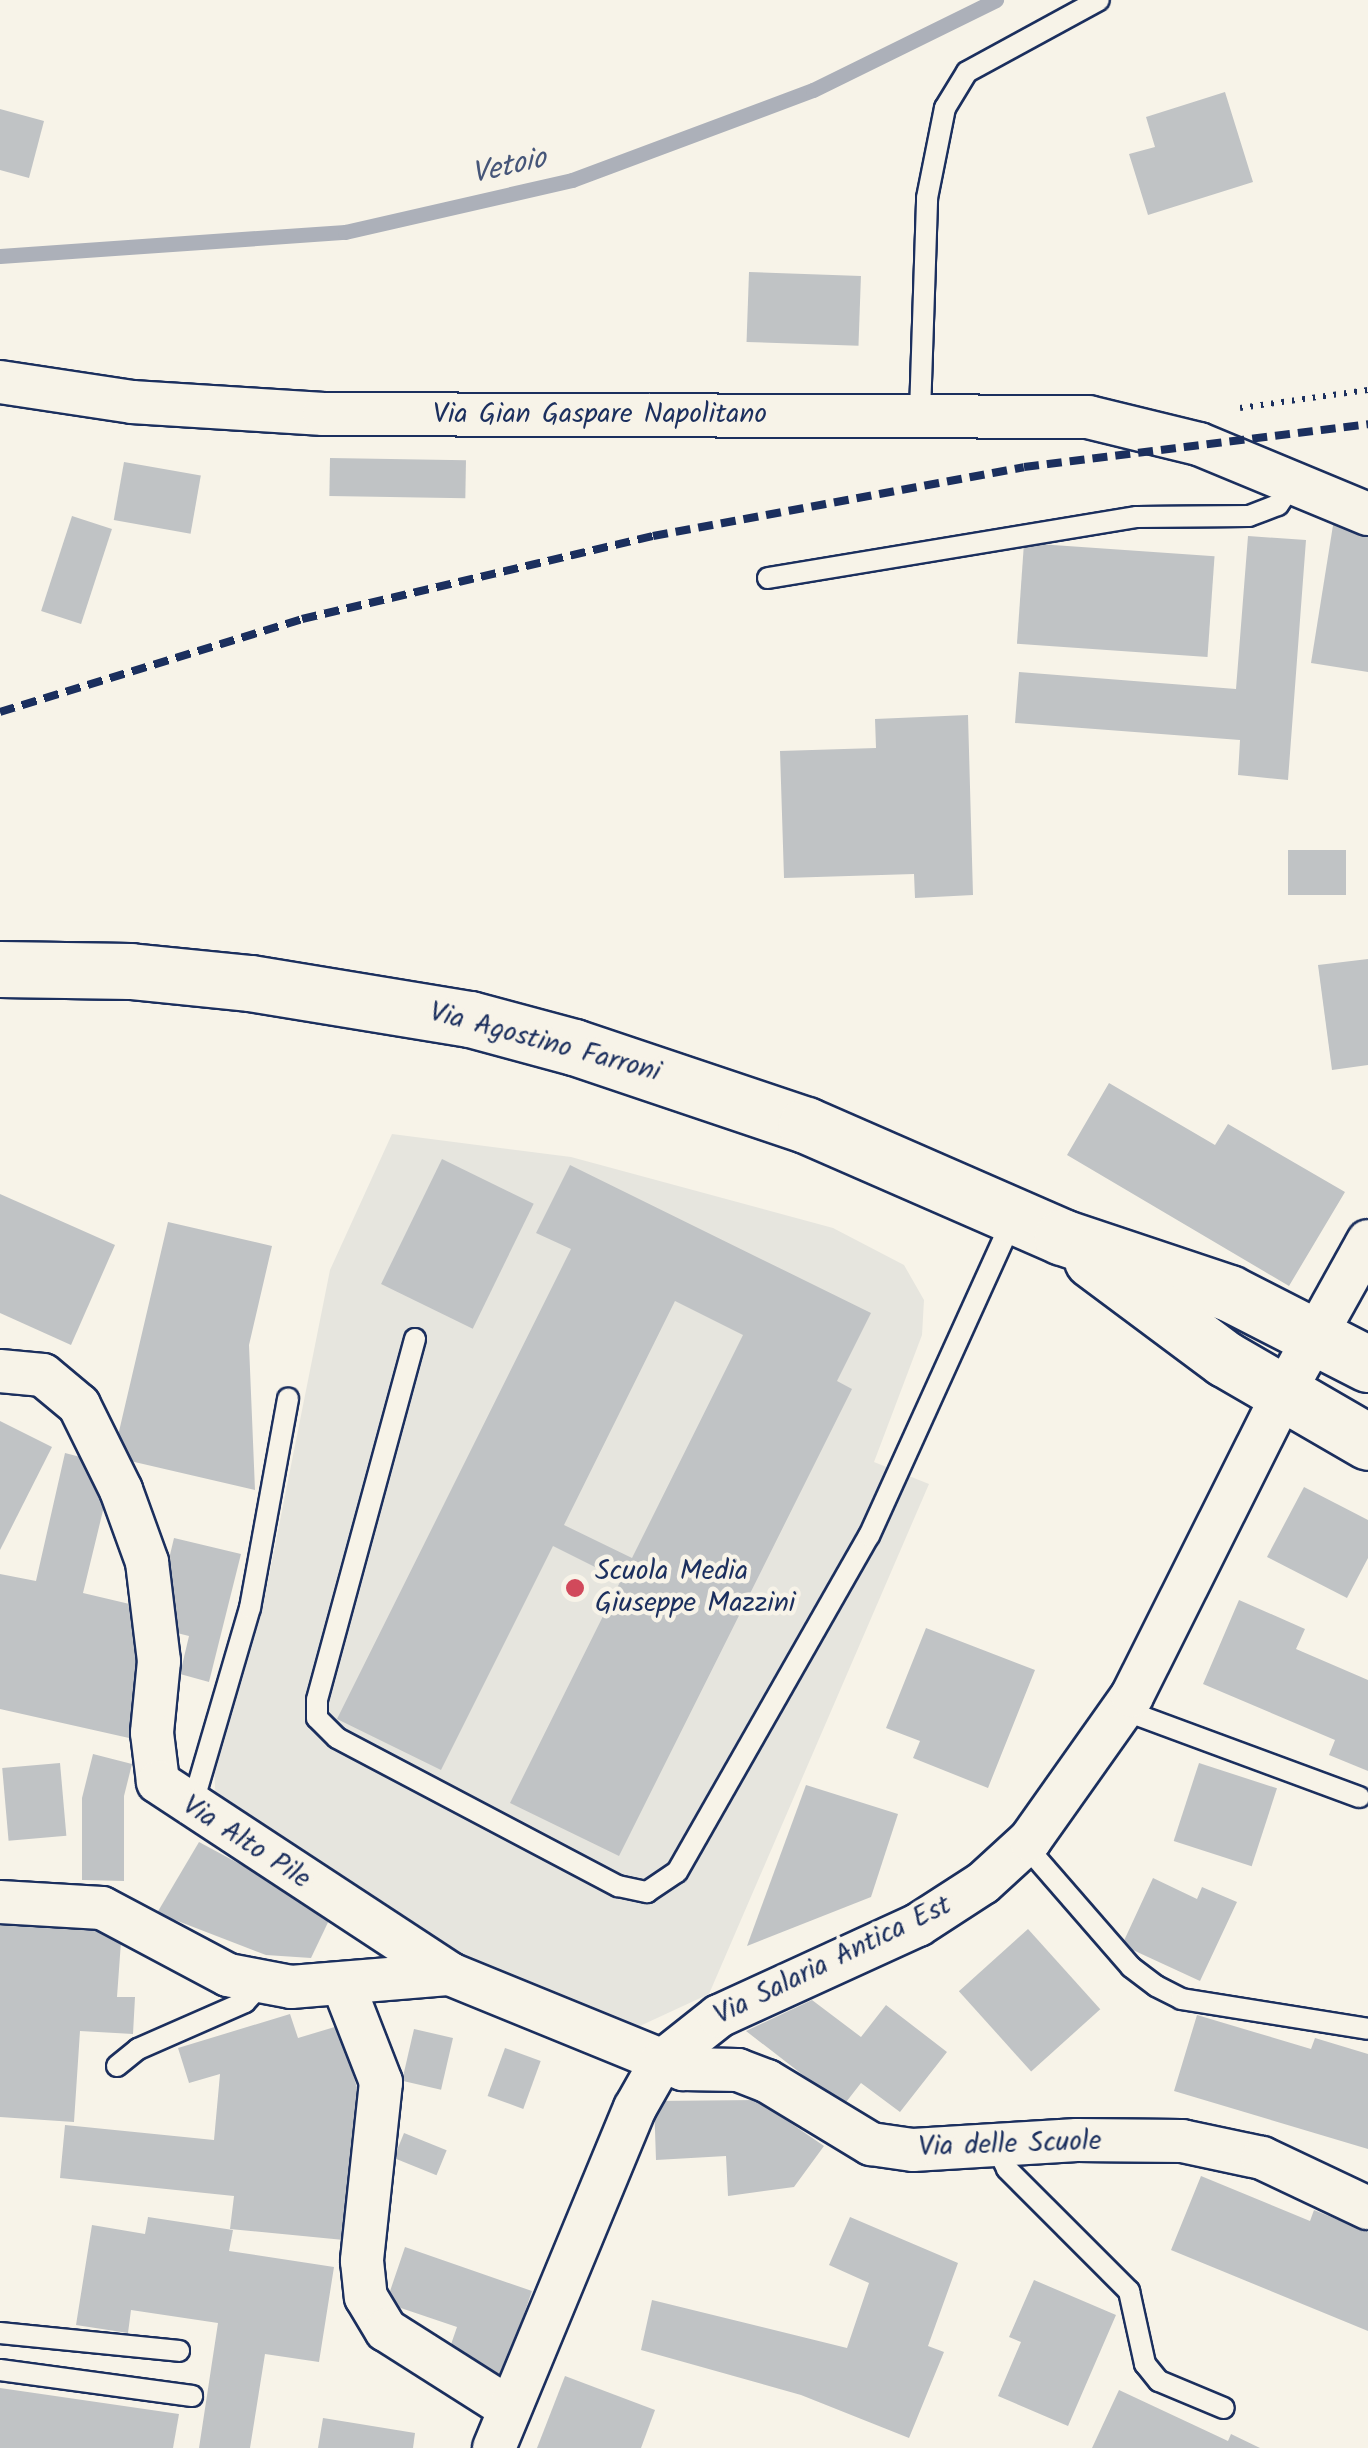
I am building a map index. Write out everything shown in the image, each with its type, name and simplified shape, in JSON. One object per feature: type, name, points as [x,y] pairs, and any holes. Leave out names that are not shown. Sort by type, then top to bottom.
[{"type":"street","name":"Via Gian Gaspare Napolitano","points":[[0,382],[132,402],[306,414],[1088,416],[1180,438],[1368,514]]},
{"type":"street","name":"Via Agostino Farroni","points":[[0,969],[130,971],[250,983],[470,1019],[676,1078],[907,1165],[1038,1226],[1201,1282],[1316,1332],[1368,1364]]},
{"type":"street","name":"Via Agostino Farroni","points":[[1038,1226],[1198,1340],[1282,1394],[1368,1442]]},
{"type":"street","name":"Via Salaria Antica Est","points":[[494,2448],[661,2062],[719,2016],[918,1925],[983,1883],[1024,1845],[1124,1710],[1282,1394],[1368,1240]]},
{"type":"street","name":"Via Alto Pile","points":[[0,1371],[44,1375],[79,1406],[120,1490],[146,1562],[159,1661],[152,1763],[158,1782],[191,1808],[450,1974],[661,2062]]},
{"type":"street","points":[[0,1902],[102,1908],[202,1963],[264,1982],[344,1987],[450,1974]]},
{"type":"street","points":[[344,1987],[381,2082],[362,2261],[366,2296],[386,2330],[509,2408]]},
{"type":"street","name":"Via delle Scuole","points":[[661,2062],[767,2081],[872,2144],[913,2150],[1182,2141],[1262,2158],[1368,2208]]},
{"type":"lane","points":[[920,413],[927,198],[932,153],[949,98],[966,72],[1099,0]]},
{"type":"lane","points":[[768,578],[1137,517],[1250,516],[1278,505],[1292,484]]},
{"type":"lane","points":[[415,1339],[316,1700],[317,1718],[338,1738],[600,1877],[647,1892],[677,1872],[869,1536],[958,1354],[1038,1226]]},
{"type":"lane","points":[[191,1808],[250,1608],[288,1398]]},
{"type":"lane","points":[[1124,1710],[1359,1797]]},
{"type":"lane","points":[[1024,1845],[1131,1967],[1156,1986],[1181,1999],[1368,2029]]},
{"type":"lane","points":[[117,2066],[138,2049],[245,2002],[264,1982]]},
{"type":"lane","points":[[996,2146],[1007,2169],[1129,2291],[1145,2364],[1159,2381],[1224,2408]]},
{"type":"lane","points":[[0,2333],[179,2351]]},
{"type":"lane","points":[[0,2370],[192,2396]]},
{"type":"path","points":[[1180,438],[1240,408],[1368,390]]},
{"type":"shaded area","name":"Scuola Media Giuseppe Mazzini","points":[[392,1134],[571,1157],[833,1228],[904,1265],[924,1300],[922,1335],[874,1462],[929,1484],[709,1994],[629,2031],[517,1995],[216,1803],[214,1769],[263,1606],[330,1270]]},
{"type":"building","points":[[1225,92],[1253,182],[1148,215],[1129,154],[1155,147],[1146,117]]},
{"type":"building","points":[[0,109],[44,121],[29,178],[0,170]]},
{"type":"building","points":[[749,272],[861,276],[858,346],[747,342]]},
{"type":"building","points":[[330,458],[466,460],[465,498],[329,496]]},
{"type":"building","points":[[124,462],[201,476],[191,534],[114,520]]},
{"type":"building","points":[[72,516],[112,529],[81,624],[41,611]]},
{"type":"building","points":[[1334,519],[1368,533],[1368,672],[1311,663]]},
{"type":"building","points":[[1248,536],[1306,540],[1288,780],[1238,775],[1240,740],[1015,723],[1019,672],[1236,689]]},
{"type":"building","points":[[1024,543],[1215,556],[1207,657],[1017,644]]},
{"type":"building","points":[[968,715],[973,895],[915,898],[914,874],[784,878],[780,751],[876,748],[875,719]]},
{"type":"building","points":[[1288,850],[1346,850],[1346,895],[1288,895]]},
{"type":"building","points":[[1368,959],[1368,1065],[1332,1070],[1318,965]]},
{"type":"building","points":[[1109,1083],[1215,1145],[1228,1124],[1345,1192],[1289,1286],[1067,1155]]},
{"type":"building","points":[[442,1159],[534,1204],[473,1329],[381,1284]]},
{"type":"building","points":[[570,1165],[871,1313],[837,1381],[852,1389],[619,1856],[510,1803],[621,1580],[553,1546],[441,1770],[337,1719],[571,1249],[536,1233]],"holes":[[[675,1301],[743,1335],[632,1558],[564,1525]]]},
{"type":"building","points":[[0,1194],[115,1245],[71,1345],[0,1313]]},
{"type":"building","points":[[168,1222],[272,1246],[249,1345],[255,1490],[113,1457]]},
{"type":"building","points":[[0,1421],[52,1447],[0,1550]]},
{"type":"building","points":[[65,1453],[88,1459],[107,1494],[83,1593],[138,1606],[138,1740],[0,1709],[0,1574],[36,1581]]},
{"type":"building","points":[[1304,1487],[1368,1520],[1368,1558],[1347,1598],[1267,1557]]},
{"type":"building","points":[[174,1538],[241,1554],[209,1682],[180,1674],[189,1636],[169,1631],[164,1580]]},
{"type":"building","points":[[1239,1600],[1305,1629],[1296,1649],[1368,1680],[1368,1771],[1329,1755],[1335,1740],[1203,1684]]},
{"type":"building","points":[[926,1628],[1035,1670],[988,1788],[913,1758],[920,1741],[886,1728]]},
{"type":"building","points":[[93,1754],[132,1764],[124,1796],[124,1881],[82,1880],[82,1798]]},
{"type":"building","points":[[60,1763],[66,1836],[9,1841],[2,1768]]},
{"type":"building","points":[[1199,1763],[1277,1788],[1252,1866],[1174,1841]]},
{"type":"building","points":[[806,1785],[898,1814],[871,1897],[747,1946]]},
{"type":"building","points":[[199,1842],[332,1914],[311,1958],[266,1955],[157,1913]]},
{"type":"building","points":[[1153,1878],[1197,1899],[1202,1887],[1237,1902],[1200,1981],[1122,1945]]},
{"type":"building","points":[[0,1919],[122,1928],[117,1997],[135,1997],[133,2034],[80,2031],[74,2122],[0,2117]]},
{"type":"building","points":[[1028,1929],[1100,2009],[1031,2071],[959,1991]]},
{"type":"building","points":[[812,2000],[861,2037],[886,2005],[947,2052],[900,2112],[861,2083],[843,2106],[746,2031]]},
{"type":"building","points":[[290,2014],[298,2038],[338,2026],[359,2094],[344,2240],[230,2229],[234,2196],[60,2178],[65,2125],[214,2140],[220,2074],[189,2083],[178,2048]]},
{"type":"building","points":[[1197,2015],[1311,2049],[1315,2038],[1368,2054],[1368,2149],[1174,2091]]},
{"type":"building","points":[[414,2029],[453,2038],[441,2090],[402,2081]]},
{"type":"building","points":[[505,2048],[541,2061],[523,2109],[488,2096]]},
{"type":"building","points":[[757,2100],[824,2146],[794,2187],[728,2196],[726,2156],[656,2160],[654,2101]]},
{"type":"building","points":[[404,2133],[447,2150],[437,2175],[394,2158]]},
{"type":"building","points":[[1201,2176],[1310,2221],[1314,2210],[1368,2232],[1368,2331],[1171,2250]]},
{"type":"building","points":[[148,2217],[233,2230],[229,2251],[334,2267],[319,2362],[265,2354],[250,2448],[199,2448],[218,2323],[131,2310],[128,2333],[76,2325],[92,2225],[145,2234]]},
{"type":"building","points":[[850,2217],[958,2263],[928,2346],[944,2352],[909,2438],[801,2395],[641,2350],[652,2300],[847,2348],[869,2283],[829,2265]]},
{"type":"building","points":[[405,2247],[532,2291],[503,2375],[447,2356],[457,2327],[386,2303]]},
{"type":"building","points":[[1034,2280],[1116,2315],[1068,2426],[998,2396],[1021,2342],[1009,2337]]},
{"type":"building","points":[[565,2376],[655,2410],[641,2448],[537,2448]]},
{"type":"building","points":[[0,2388],[179,2414],[173,2448],[0,2448]]},
{"type":"building","points":[[1119,2390],[1228,2441],[1231,2434],[1260,2448],[1092,2448]]},
{"type":"building","points":[[323,2418],[415,2433],[413,2448],[318,2448]]},
{"type":"waterway","name":"Vetoio","points":[[0,256],[345,232],[572,180],[813,90],[996,0]]},
{"type":"railway","points":[[0,712],[302,619],[653,536],[1024,467],[1368,424]]},
{"type":"place","name":"Scuola Media Giuseppe Mazzini","points":[[575,1588]]}]
